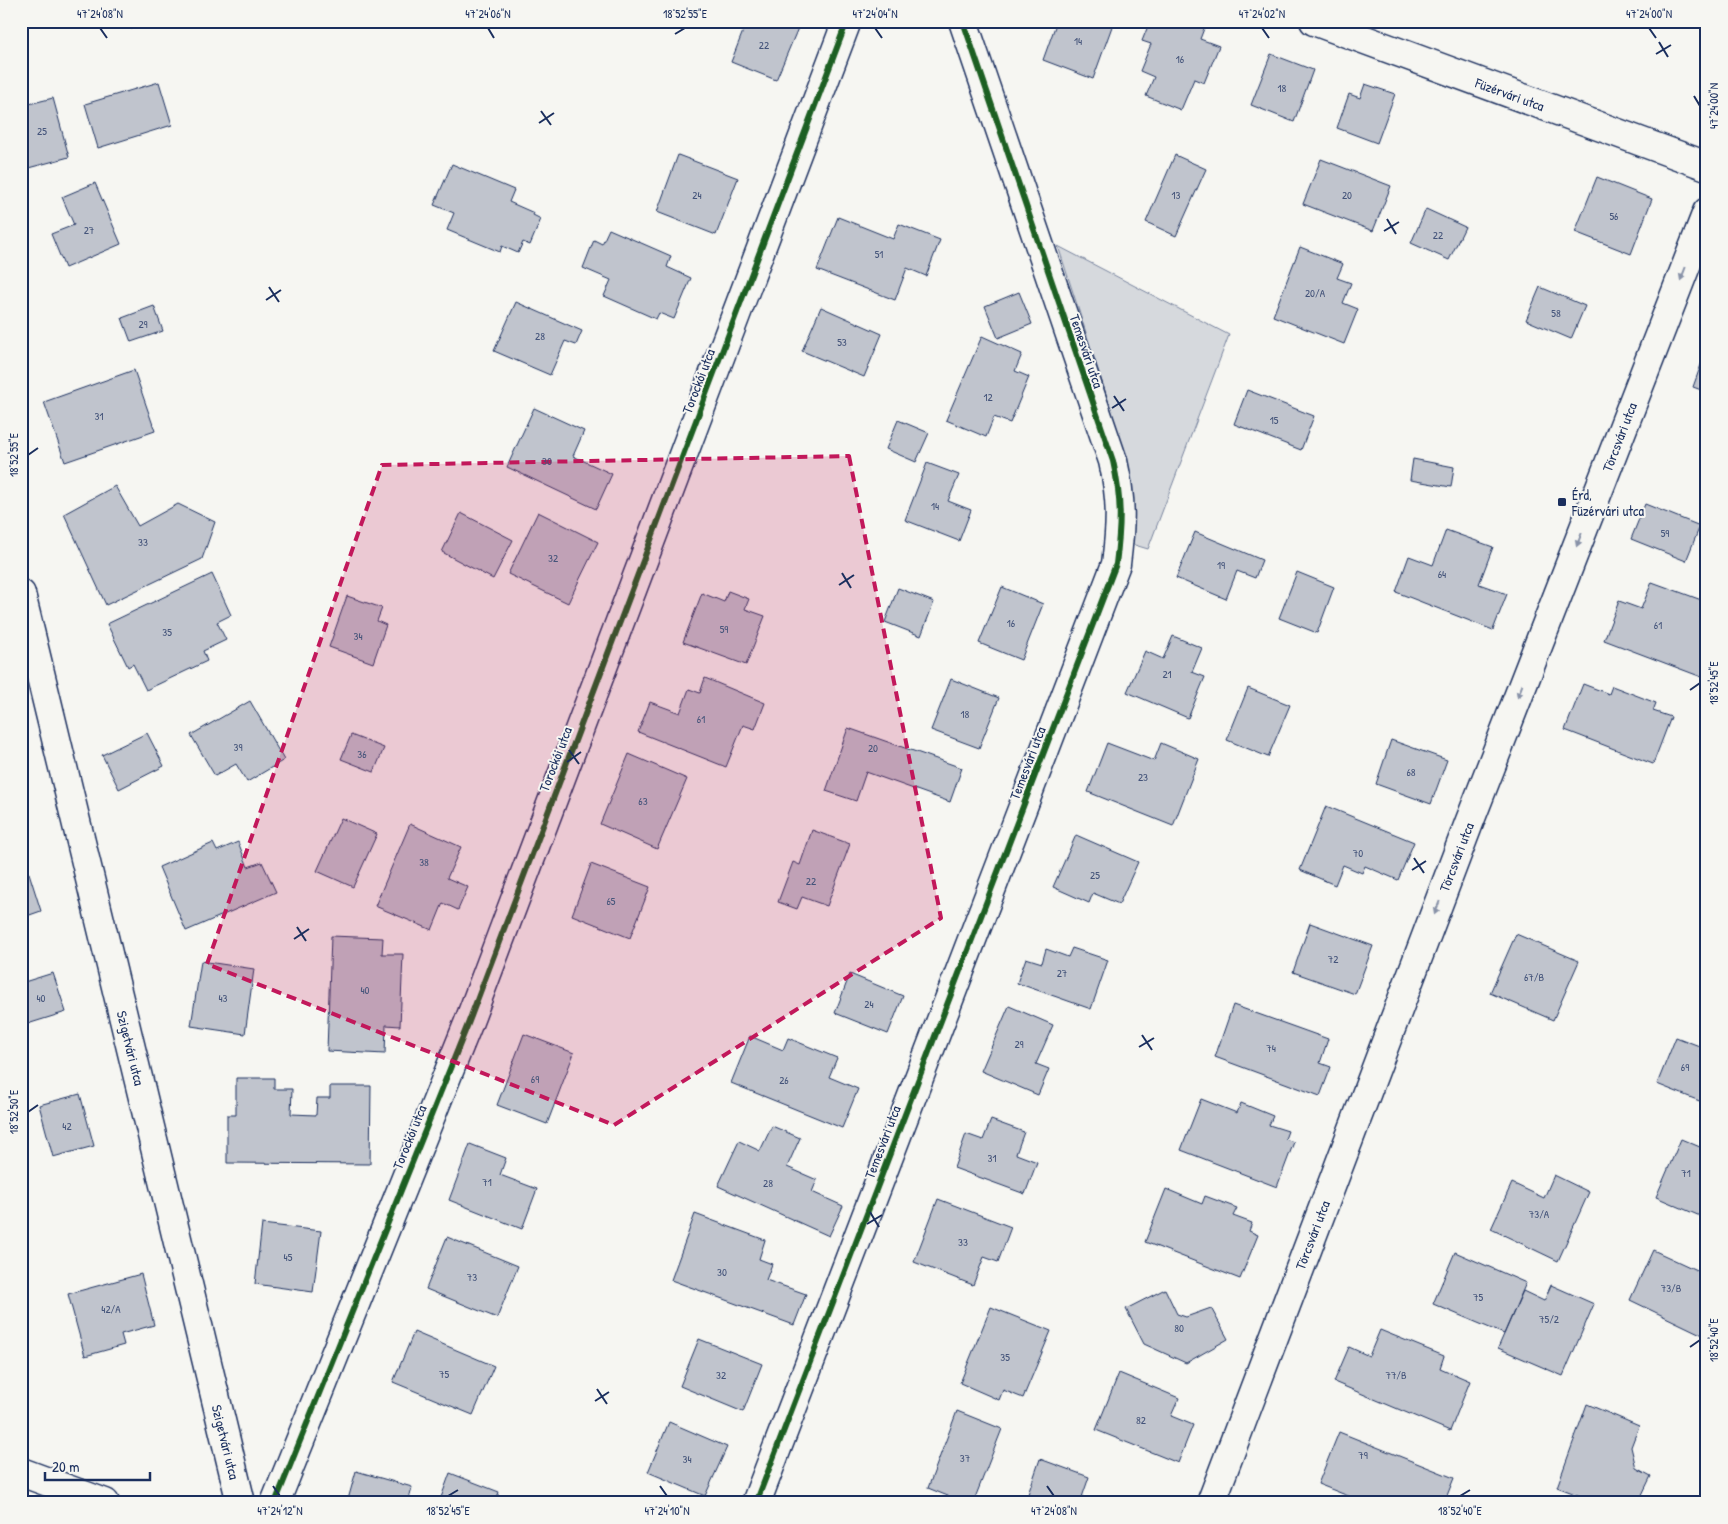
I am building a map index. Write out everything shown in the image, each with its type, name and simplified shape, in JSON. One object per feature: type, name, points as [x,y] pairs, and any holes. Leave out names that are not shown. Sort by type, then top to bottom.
[{"type":"street","name":"Torockói utca","points":[[275,1503],[468,1024],[847,21]]},
{"type":"street","name":"Temesvári utca","points":[[756,1503],[1116,564],[1120,526],[1120,494],[1113,461],[963,21]]},
{"type":"street","name":"Füzérvári utca","points":[[1314,21],[1707,166]]},
{"type":"street","name":"Törcsvári utca","points":[[1211,1503],[1469,823],[1707,212]]},
{"type":"street","name":"Szigetvári utca","points":[[21,594],[241,1503]]},
{"type":"street","points":[[21,1472],[104,1503]]},
{"type":"highlighted area","points":[[849,456],[941,918],[614,1125],[207,964],[382,465]]},
{"type":"shaded area","points":[[1058,246],[1229,335],[1148,549],[1128,543],[1131,507],[1123,447]]},
{"type":"building","points":[[129,21],[156,21],[131,29]]},
{"type":"building","points":[[747,21],[782,21],[798,28],[776,80],[731,62]]},
{"type":"building","points":[[1057,21],[1114,21],[1093,79],[1043,60]]},
{"type":"building","points":[[1150,21],[1193,21],[1205,26],[1200,39],[1219,46],[1204,83],[1194,79],[1181,110],[1146,96],[1154,77],[1140,71],[1151,44],[1142,41]]},
{"type":"building","points":[[1271,54],[1313,70],[1294,122],[1251,105]]},
{"type":"building","points":[[159,82],[172,125],[98,148],[85,104]]},
{"type":"building","points":[[1365,84],[1395,94],[1377,143],[1337,128],[1349,94],[1360,98]]},
{"type":"building","points":[[53,98],[69,157],[21,170],[21,106]]},
{"type":"building","points":[[678,155],[738,178],[716,235],[657,212]]},
{"type":"building","points":[[1175,155],[1206,169],[1176,236],[1146,222]]},
{"type":"building","points":[[1321,159],[1391,186],[1373,231],[1303,204]]},
{"type":"building","points":[[452,164],[514,190],[509,202],[534,213],[533,215],[541,219],[530,245],[523,242],[518,253],[502,246],[500,252],[447,230],[454,213],[434,205]]},
{"type":"building","points":[[1597,177],[1652,199],[1631,254],[1575,232]]},
{"type":"building","points":[[95,183],[121,244],[65,268],[51,234],[74,225],[62,197]]},
{"type":"building","points":[[1426,209],[1465,227],[1449,260],[1411,243]]},
{"type":"building","points":[[838,217],[893,239],[899,224],[940,240],[926,276],[907,268],[895,300],[817,270]]},
{"type":"building","points":[[609,229],[671,256],[667,267],[691,278],[674,319],[659,313],[656,319],[604,296],[611,280],[583,268],[594,240],[602,244]]},
{"type":"building","points":[[1300,247],[1343,264],[1337,278],[1351,283],[1343,303],[1358,309],[1344,344],[1273,316]]},
{"type":"building","points":[[1540,287],[1585,306],[1571,339],[1526,320]]},
{"type":"building","points":[[1019,292],[1032,324],[998,338],[985,306]]},
{"type":"building","points":[[516,302],[582,331],[576,345],[565,341],[550,375],[494,351]]},
{"type":"building","points":[[154,306],[163,331],[131,342],[122,318]]},
{"type":"building","points":[[821,307],[882,334],[864,377],[802,351]]},
{"type":"building","points":[[982,336],[1022,354],[1015,371],[1029,377],[1010,423],[994,417],[986,437],[946,420]]},
{"type":"building","points":[[1707,348],[1707,392],[1693,387]]},
{"type":"building","points":[[134,370],[155,431],[65,462],[44,402]]},
{"type":"building","points":[[1247,390],[1314,416],[1301,450],[1234,424]]},
{"type":"building","points":[[534,408],[584,431],[573,456],[612,474],[596,509],[507,467]]},
{"type":"building","points":[[898,420],[929,433],[916,462],[886,449]]},
{"type":"building","points":[[1413,459],[1454,467],[1451,487],[1410,480]]},
{"type":"building","points":[[927,463],[959,475],[948,501],[971,510],[959,541],[905,520]]},
{"type":"building","points":[[115,486],[138,526],[178,504],[215,522],[202,559],[106,605],[64,514]]},
{"type":"building","points":[[1645,504],[1700,526],[1686,561],[1631,539]]},
{"type":"building","points":[[538,512],[598,542],[568,603],[508,574]]},
{"type":"building","points":[[461,513],[513,540],[493,579],[442,552]]},
{"type":"building","points":[[1446,530],[1493,547],[1479,584],[1507,594],[1493,630],[1396,592],[1409,556],[1433,565]]},
{"type":"building","points":[[1195,532],[1262,560],[1255,578],[1237,571],[1226,599],[1176,578]]},
{"type":"building","points":[[1297,572],[1334,587],[1317,633],[1279,618]]},
{"type":"building","points":[[212,574],[231,615],[217,622],[226,640],[203,651],[207,661],[146,690],[133,664],[128,667],[107,624]]},
{"type":"building","points":[[1652,582],[1707,602],[1707,679],[1604,640],[1619,601],[1641,609]]},
{"type":"building","points":[[1002,587],[1043,604],[1021,660],[979,643]]},
{"type":"building","points":[[898,588],[934,602],[921,636],[885,622]]},
{"type":"building","points":[[728,591],[749,599],[745,609],[765,616],[746,665],[683,642],[702,593],[724,602]]},
{"type":"building","points":[[347,596],[382,608],[377,621],[386,625],[373,663],[329,647]]},
{"type":"building","points":[[1173,636],[1202,648],[1192,672],[1205,677],[1188,718],[1127,692],[1145,651],[1163,659]]},
{"type":"building","points":[[705,678],[765,703],[755,729],[743,725],[726,767],[638,732],[650,702],[680,713],[689,689],[700,693]]},
{"type":"building","points":[[951,679],[999,698],[979,748],[931,730]]},
{"type":"building","points":[[1583,684],[1609,694],[1612,686],[1656,703],[1653,711],[1671,717],[1653,764],[1565,730]]},
{"type":"building","points":[[1248,688],[1290,705],[1268,757],[1227,740]]},
{"type":"building","points":[[250,701],[284,760],[247,782],[236,764],[215,776],[191,735]]},
{"type":"building","points":[[848,728],[962,768],[950,802],[866,772],[856,801],[826,791]]},
{"type":"building","points":[[147,733],[164,766],[119,789],[102,755]]},
{"type":"building","points":[[351,735],[384,748],[374,772],[341,759]]},
{"type":"building","points":[[1391,740],[1447,760],[1431,804],[1376,784]]},
{"type":"building","points":[[1107,743],[1154,761],[1161,743],[1199,759],[1173,826],[1088,792]]},
{"type":"building","points":[[629,754],[687,779],[657,849],[600,824]]},
{"type":"building","points":[[1326,806],[1414,842],[1398,880],[1365,866],[1362,873],[1343,865],[1335,885],[1300,870]]},
{"type":"building","points":[[341,818],[377,834],[353,887],[317,871]]},
{"type":"building","points":[[410,824],[461,847],[447,878],[468,887],[458,910],[443,903],[432,930],[375,906]]},
{"type":"building","points":[[812,830],[850,844],[827,906],[802,897],[797,909],[778,902],[793,862],[800,865]]},
{"type":"building","points":[[1076,835],[1138,862],[1119,904],[1093,893],[1089,903],[1053,887]]},
{"type":"building","points":[[238,842],[248,867],[262,862],[276,892],[186,931],[159,867],[213,843],[217,851]]},
{"type":"building","points":[[591,864],[650,887],[630,938],[572,915]]},
{"type":"building","points":[[29,873],[41,911],[21,918],[21,875]]},
{"type":"building","points":[[1310,923],[1373,946],[1355,994],[1293,972]]},
{"type":"building","points":[[1516,934],[1579,961],[1553,1020],[1490,993]]},
{"type":"building","points":[[331,936],[383,938],[382,954],[403,954],[400,1026],[386,1025],[385,1054],[327,1051]]},
{"type":"building","points":[[1072,948],[1108,960],[1091,1009],[1017,983],[1026,958],[1042,963],[1046,949],[1068,957]]},
{"type":"building","points":[[201,961],[254,969],[245,1034],[191,1026]]},
{"type":"building","points":[[53,973],[66,1012],[21,1026],[21,983]]},
{"type":"building","points":[[850,974],[903,996],[888,1034],[835,1013]]},
{"type":"building","points":[[1233,1005],[1328,1039],[1320,1063],[1331,1067],[1320,1096],[1215,1057]]},
{"type":"building","points":[[1009,1006],[1053,1025],[1036,1064],[1049,1069],[1038,1095],[981,1071]]},
{"type":"building","points":[[524,1034],[574,1053],[547,1124],[497,1105]]},
{"type":"building","points":[[750,1036],[783,1050],[788,1038],[837,1058],[829,1077],[858,1089],[842,1128],[731,1083]]},
{"type":"building","points":[[1676,1037],[1707,1049],[1707,1104],[1657,1084]]},
{"type":"building","points":[[236,1078],[274,1078],[274,1089],[292,1089],[291,1114],[316,1115],[317,1098],[330,1098],[330,1086],[371,1086],[370,1164],[227,1163],[227,1115],[236,1115]]},
{"type":"building","points":[[80,1094],[94,1146],[53,1157],[39,1105]]},
{"type":"building","points":[[1201,1099],[1237,1113],[1241,1103],[1273,1116],[1269,1125],[1288,1131],[1285,1139],[1294,1142],[1277,1187],[1181,1150]]},
{"type":"building","points":[[991,1120],[1024,1132],[1016,1154],[1037,1162],[1025,1194],[954,1168],[966,1134],[983,1140]]},
{"type":"building","points":[[772,1126],[800,1138],[787,1167],[817,1180],[812,1192],[843,1206],[829,1236],[718,1186],[739,1141],[760,1151]]},
{"type":"building","points":[[1681,1139],[1707,1150],[1707,1219],[1656,1197]]},
{"type":"building","points":[[470,1144],[506,1158],[500,1175],[537,1189],[522,1229],[449,1200]]},
{"type":"building","points":[[1554,1175],[1589,1192],[1558,1261],[1491,1229],[1512,1183],[1544,1198]]},
{"type":"building","points":[[1166,1189],[1202,1204],[1205,1196],[1237,1208],[1233,1216],[1252,1223],[1249,1231],[1258,1235],[1240,1279],[1145,1242]]},
{"type":"building","points":[[938,1199],[1011,1227],[998,1262],[984,1257],[973,1285],[914,1262]]},
{"type":"building","points":[[695,1214],[765,1240],[759,1259],[772,1264],[766,1280],[806,1294],[794,1325],[671,1280]]},
{"type":"building","points":[[262,1224],[321,1231],[313,1292],[255,1284]]},
{"type":"building","points":[[447,1237],[518,1266],[497,1318],[426,1289]]},
{"type":"building","points":[[1653,1250],[1707,1275],[1707,1337],[1630,1300]]},
{"type":"building","points":[[1455,1252],[1526,1283],[1504,1334],[1433,1304]]},
{"type":"building","points":[[141,1274],[154,1325],[121,1334],[124,1345],[85,1356],[68,1294]]},
{"type":"building","points":[[1551,1285],[1594,1304],[1563,1376],[1498,1348],[1523,1291],[1544,1301]]},
{"type":"building","points":[[1165,1289],[1177,1314],[1186,1317],[1211,1308],[1228,1339],[1186,1363],[1144,1344],[1126,1309]]},
{"type":"building","points":[[991,1307],[1051,1331],[1023,1398],[1003,1390],[999,1400],[960,1383]]},
{"type":"building","points":[[1380,1330],[1444,1356],[1440,1368],[1470,1381],[1450,1431],[1334,1382],[1349,1347],[1369,1356]]},
{"type":"building","points":[[414,1332],[494,1366],[473,1415],[393,1382]]},
{"type":"building","points":[[699,1339],[762,1364],[743,1412],[680,1386]]},
{"type":"building","points":[[1119,1373],[1179,1398],[1171,1416],[1193,1425],[1178,1463],[1096,1430]]},
{"type":"building","points":[[1587,1404],[1639,1426],[1631,1447],[1636,1468],[1651,1476],[1638,1503],[1599,1503],[1557,1487]]},
{"type":"building","points":[[957,1411],[1002,1429],[973,1503],[965,1503],[928,1488]]},
{"type":"building","points":[[669,1422],[727,1447],[705,1496],[648,1472]]},
{"type":"building","points":[[1339,1432],[1454,1478],[1444,1503],[1366,1503],[1318,1484]]},
{"type":"building","points":[[1040,1459],[1089,1477],[1080,1503],[1025,1503]]},
{"type":"building","points":[[356,1471],[412,1487],[408,1503],[347,1503]]},
{"type":"building","points":[[450,1473],[499,1492],[495,1503],[439,1503]]},
{"type":"cycle path","points":[[275,1503],[468,1024],[847,21]]},
{"type":"cycle path","points":[[756,1503],[1116,564],[1120,512],[1113,461],[963,21]]},
{"type":"place","name":"Érd, Füzérvári utca","points":[[1562,502]]}]
